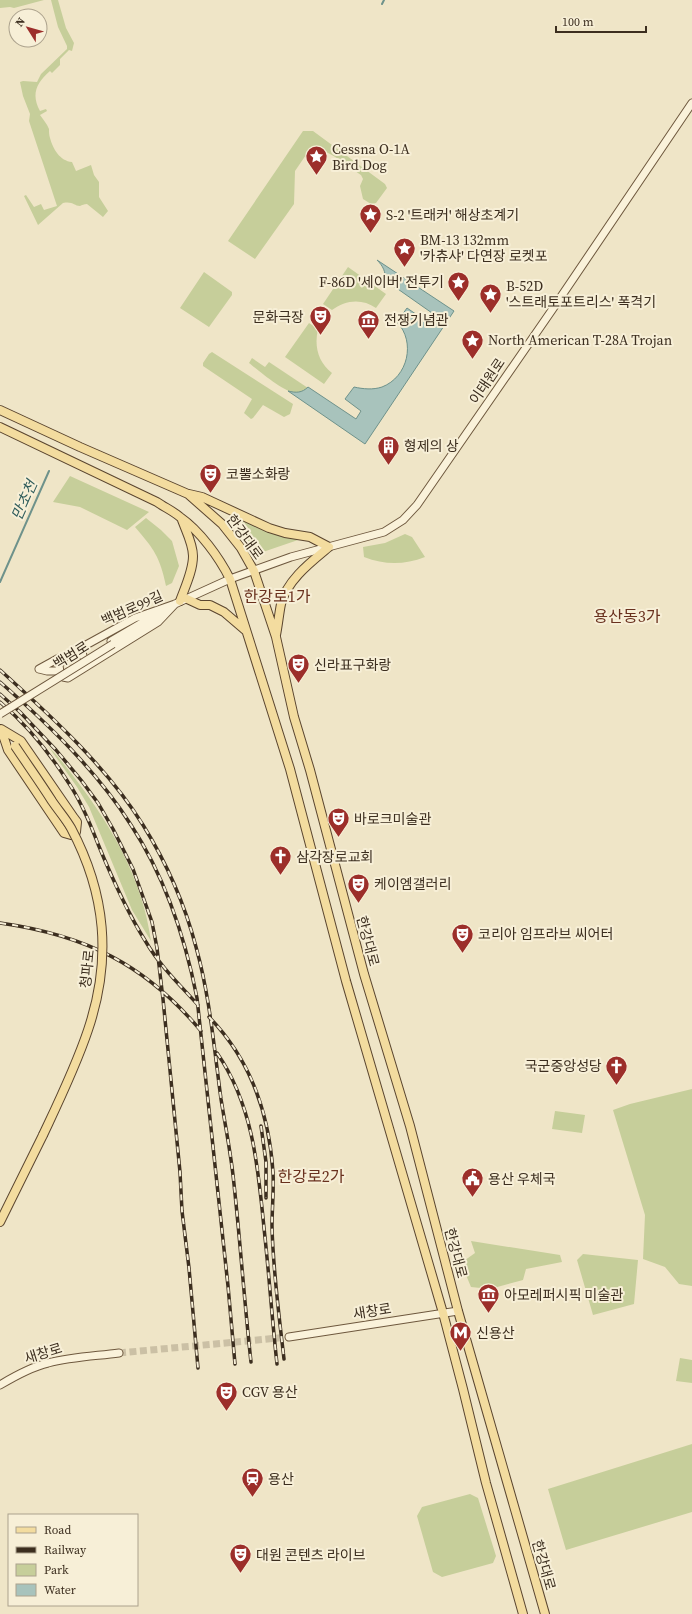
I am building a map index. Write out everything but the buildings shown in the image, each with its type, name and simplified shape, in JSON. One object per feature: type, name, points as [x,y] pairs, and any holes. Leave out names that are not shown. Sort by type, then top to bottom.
[{"type":"main road","name":"이태원로","points":[[230,579],[291,557],[384,532],[400,522],[414,510],[552,310],[692,102]]},
{"type":"main road","name":"한강대로","points":[[0,410],[188,494],[222,524],[241,548],[254,571],[276,637],[294,717],[310,770],[364,974],[410,1126],[458,1311],[545,1614]]},
{"type":"main road","name":"한강대로","points":[[0,427],[157,502],[181,517],[206,542],[221,561],[230,579],[290,769],[346,982],[443,1313],[486,1482],[524,1614]]},
{"type":"main road","points":[[188,494],[202,497],[269,528],[284,533],[310,537],[329,547],[298,576],[288,590],[282,603],[276,637]]},
{"type":"main road","points":[[181,517],[193,555],[192,568],[180,601],[200,605],[210,605],[224,612],[246,632]]},
{"type":"main road","name":"백범로","points":[[0,710],[180,601],[230,579]]},
{"type":"main road","name":"백범로99길","points":[[180,601],[158,622],[68,678],[61,675],[59,671],[47,671],[39,668],[66,656],[135,618],[180,601]]},
{"type":"main road","name":"백범로","points":[[0,714],[112,642]]},
{"type":"main road","points":[[84,646],[82,655],[87,661],[92,663]]},
{"type":"main road","points":[[59,671],[59,665],[66,656]]},
{"type":"main road","points":[[1,728],[21,741],[77,822],[76,832],[71,835],[64,833],[8,750],[1,728]]},
{"type":"main road","name":"청파로","points":[[0,1222],[43,1135],[80,1052],[89,1028],[100,980],[103,934],[96,889],[86,860],[70,827],[1,728]]},
{"type":"main road","name":"새창로","points":[[289,1337],[458,1311]]},
{"type":"main road","name":"새창로","points":[[0,1385],[29,1369],[47,1363],[64,1359],[119,1353]]},
{"type":"green space","points":[[0,0],[44,0],[14,8],[0,8]]},
{"type":"green space","points":[[51,0],[58,0],[66,28],[74,43],[72,51],[69,50],[60,59],[60,65],[52,73],[50,71],[38,85],[36,90],[37,105],[40,111],[46,109],[47,111],[40,115],[49,129],[51,142],[58,154],[64,159],[72,162],[76,171],[91,165],[94,175],[99,182],[99,197],[108,211],[103,217],[87,204],[78,206],[71,203],[63,203],[38,225],[24,196],[26,195],[34,207],[41,204],[44,210],[57,206],[29,121],[30,114],[23,96],[20,82],[37,82],[41,74],[67,49],[58,27]]},
{"type":"green space","points":[[303,131],[313,131],[385,184],[387,188],[376,203],[371,204],[363,199],[360,186],[363,179],[361,175],[344,162],[330,154],[316,149],[310,149],[295,171],[294,204],[255,259],[228,241]]},
{"type":"green space","points":[[348,267],[386,294],[376,308],[365,303],[348,302],[332,310],[323,304]]},
{"type":"green space","points":[[204,272],[232,292],[232,295],[209,327],[180,308]]},
{"type":"green space","points":[[309,323],[318,329],[318,353],[323,364],[332,373],[324,384],[285,357]]},
{"type":"green space","points":[[212,352],[293,404],[290,414],[284,417],[263,405],[251,419],[244,413],[252,399],[203,366],[203,363]]},
{"type":"green space","points":[[252,358],[265,367],[269,362],[308,388],[297,393],[286,390],[249,363]]},
{"type":"green space","points":[[70,476],[149,512],[127,530],[80,507],[53,502]]},
{"type":"green space","points":[[146,518],[172,541],[179,566],[172,583],[166,586],[159,560],[147,541],[135,527]]},
{"type":"green space","points":[[233,519],[239,519],[298,540],[260,553],[255,551]]},
{"type":"green space","points":[[405,534],[412,537],[425,557],[410,562],[387,563],[364,557],[363,547],[385,543]]},
{"type":"green space","points":[[48,746],[56,754],[90,799],[114,837],[134,877],[147,919],[151,941],[132,910],[89,807]]},
{"type":"green space","points":[[692,1089],[692,1286],[679,1284],[665,1267],[643,1259],[645,1215],[613,1110],[630,1104]]},
{"type":"green space","points":[[555,1111],[585,1115],[582,1133],[552,1129]]},
{"type":"green space","points":[[471,1241],[560,1255],[562,1262],[526,1269],[523,1280],[490,1289],[471,1287],[461,1263],[475,1253]]},
{"type":"green space","points":[[583,1254],[638,1260],[634,1304],[593,1315],[577,1260]]},
{"type":"green space","points":[[680,1358],[692,1360],[692,1383],[676,1381]]},
{"type":"green space","points":[[692,1444],[692,1512],[566,1550],[548,1489]]},
{"type":"green space","points":[[470,1494],[478,1498],[496,1556],[493,1563],[442,1577],[433,1572],[417,1516],[422,1507]]},
{"type":"water","points":[[377,260],[454,311],[365,444],[288,391],[299,392],[308,387],[356,419],[361,411],[345,399],[354,387],[368,389],[379,388],[391,382],[398,375],[403,367],[407,349],[403,330],[397,322],[407,308],[426,321],[432,313],[385,280],[384,269]]},
{"type":"waterway","name":"만초천","points":[[382,4],[384,0]]},
{"type":"waterway","name":"만초천","points":[[0,582],[49,471]]},
{"type":"tunnel","points":[[119,1353],[289,1337]]},
{"type":"railway","points":[[0,670],[39,705],[77,743],[113,783],[129,804],[143,825],[167,869],[192,931],[205,985],[230,1156],[251,1362]]},
{"type":"railway","points":[[0,682],[54,731],[87,767],[118,805],[154,865],[180,930],[197,998],[235,1364]]},
{"type":"railway","points":[[0,694],[20,712],[56,750],[98,803],[133,869],[152,922],[157,948],[163,999],[198,1368]]},
{"type":"railway","points":[[0,702],[37,739],[68,782],[85,812],[114,882],[139,931],[164,967],[198,1005]]},
{"type":"railway","points":[[0,923],[31,928],[59,936],[86,945],[111,956],[158,988],[180,1008],[201,1031]]},
{"type":"railway","points":[[209,1017],[224,1034],[247,1069],[262,1108],[267,1129],[273,1172],[272,1226],[276,1293],[284,1359]]},
{"type":"railway","points":[[217,1053],[239,1094],[252,1137],[262,1205],[277,1364]]},
{"type":"railway","points":[[261,1126],[266,1162],[266,1198]]},
{"type":"place","name":"Cessna O-1A Bird Dog","points":[[317,176]]},
{"type":"place","name":"S-2 '트래커' 해상초계기","points":[[370,234]]},
{"type":"place","name":"BM-13 132mm '카츄샤' 다연장 로켓포","points":[[404,268]]},
{"type":"place","name":"F-86D '세이버' 전투기","points":[[459,302]]},
{"type":"place","name":"B-52D '스트래토포트리스' 폭격기","points":[[490,314]]},
{"type":"place","name":"문화극장","points":[[320,336]]},
{"type":"place","name":"전쟁기념관","points":[[369,340]]},
{"type":"place","name":"North American T-28A Trojan","points":[[473,360]]},
{"type":"place","name":"형제의 상","points":[[388,466]]},
{"type":"place","name":"코뿔소화랑","points":[[211,494]]},
{"type":"place","name":"신라표구화랑","points":[[299,684]]},
{"type":"place","name":"바로크미술관","points":[[338,838]]},
{"type":"place","name":"삼각장로교회","points":[[281,876]]},
{"type":"place","name":"케이엠갤러리","points":[[358,904]]},
{"type":"place","name":"코리아 임프라브 씨어터","points":[[463,954]]},
{"type":"place","name":"국군중앙성당","points":[[617,1086]]},
{"type":"place","name":"용산 우체국","points":[[473,1198]]},
{"type":"place","name":"아모레퍼시픽 미술관","points":[[489,1314]]},
{"type":"place","name":"신용산","points":[[460,1352]]},
{"type":"place","name":"CGV 용산","points":[[227,1412]]},
{"type":"place","name":"용산","points":[[252,1498]]},
{"type":"place","name":"대원 콘텐츠 라이브","points":[[241,1574]]},
{"type":"district","name":"한강로1가","points":[[277,596]]},
{"type":"district","name":"용산동3가","points":[[627,616]]},
{"type":"district","name":"한강로2가","points":[[311,1176]]}]
